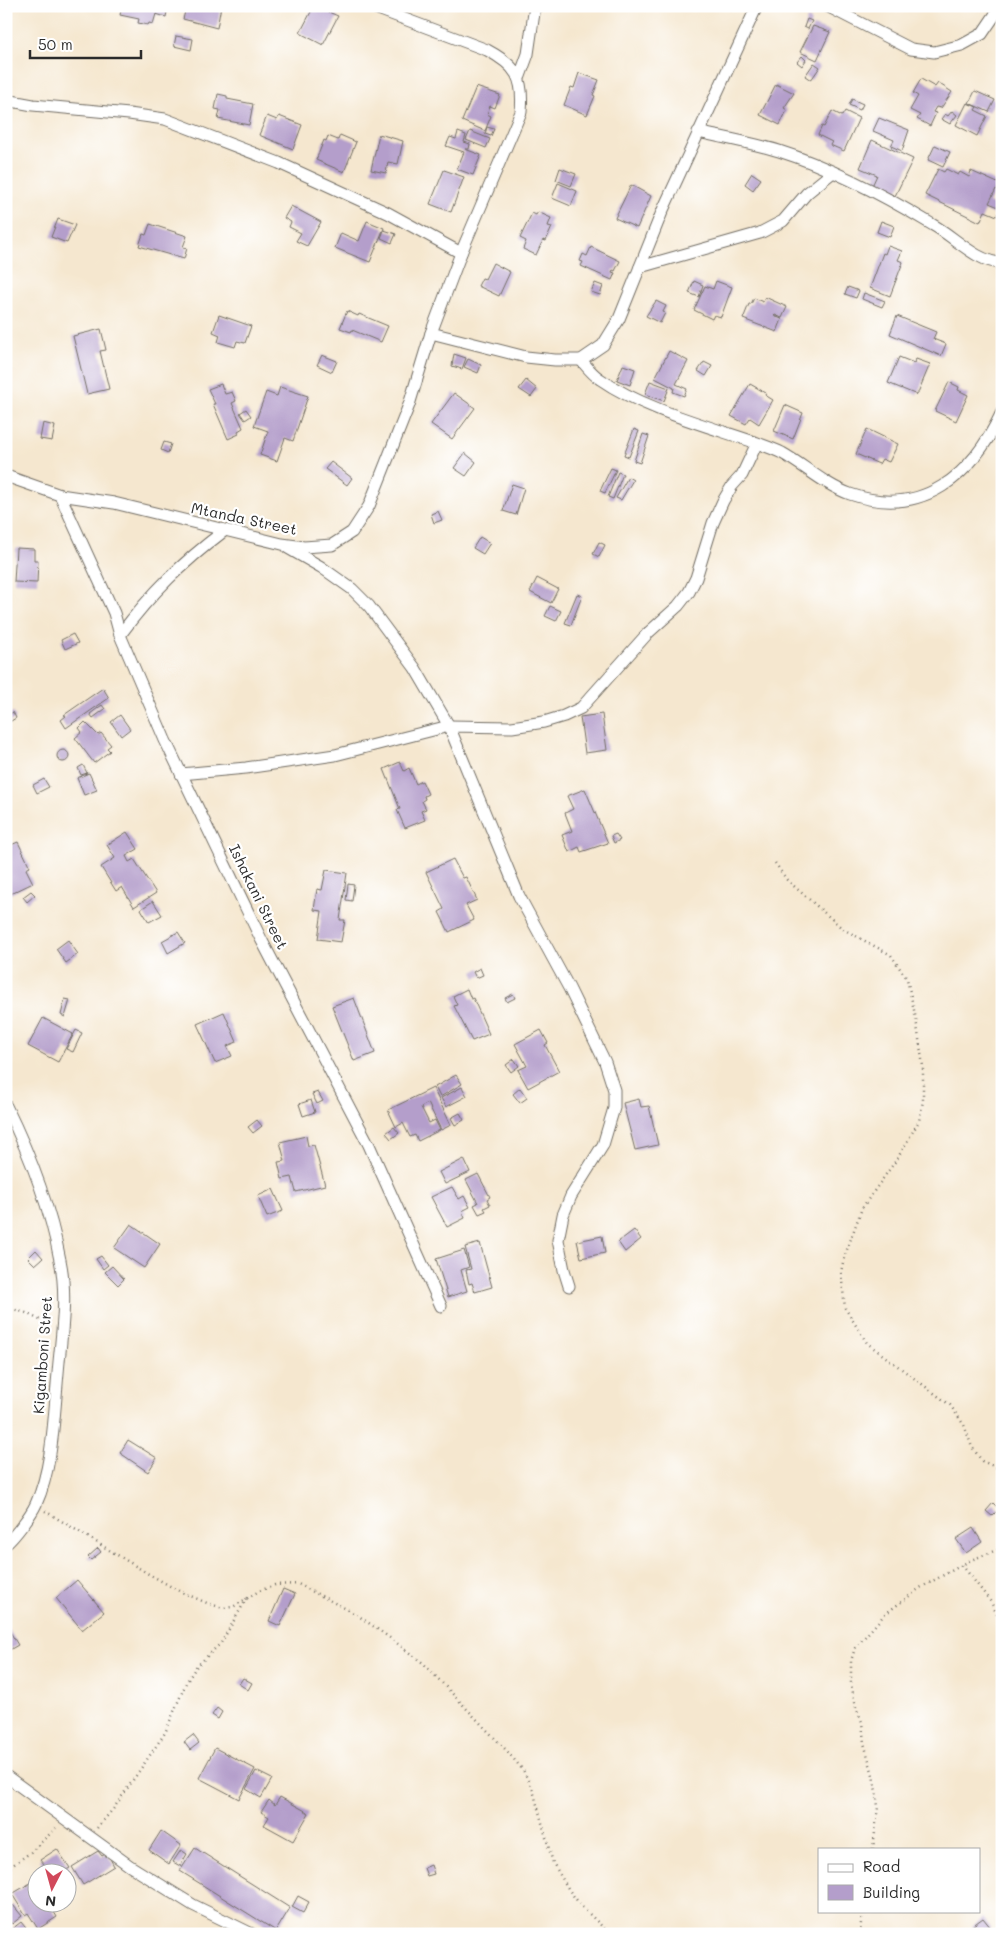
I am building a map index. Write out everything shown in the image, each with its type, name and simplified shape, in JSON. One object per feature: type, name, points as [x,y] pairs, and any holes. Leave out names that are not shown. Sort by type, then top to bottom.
[{"type":"street","points":[[370,6],[487,50],[504,59],[520,76],[528,54],[535,6]]},
{"type":"street","points":[[431,333],[526,357],[555,360],[581,360],[604,345],[619,319],[662,212],[757,6]]},
{"type":"street","points":[[827,6],[911,48],[934,52],[962,45],[982,34],[1000,6]]},
{"type":"street","name":"Mtanda Street","points":[[6,476],[60,495],[114,503],[224,531],[304,548],[332,546],[352,532],[369,506],[390,456],[409,405],[431,333],[461,253],[521,112],[523,93],[520,76]]},
{"type":"street","points":[[6,100],[33,105],[165,119],[279,164],[388,213],[461,253]]},
{"type":"street","points":[[698,132],[781,152],[833,172],[903,206],[942,230],[972,253],[994,263],[1002,263]]},
{"type":"street","points":[[640,267],[760,233],[771,228],[783,221],[807,194],[833,172]]},
{"type":"street","points":[[581,360],[598,379],[635,399],[781,452],[823,481],[850,494],[873,499],[903,501],[934,492],[959,475],[996,425],[1002,412]]},
{"type":"street","points":[[181,774],[246,768],[335,755],[449,726],[512,727],[544,722],[581,708],[648,633],[678,606],[690,592],[716,516],[732,486],[742,475],[757,443]]},
{"type":"street","name":"Ishakani Street","points":[[60,495],[114,613],[120,635],[181,774],[261,939],[369,1145],[442,1306]]},
{"type":"street","points":[[120,635],[143,604],[161,585],[192,556],[224,531]]},
{"type":"street","points":[[282,544],[321,567],[352,589],[368,606],[415,668],[449,726],[519,896],[550,950],[605,1062],[614,1090],[614,1108],[603,1145],[571,1196],[563,1214],[558,1240],[569,1286]]},
{"type":"street","name":"Kigamboni Stret","points":[[6,1106],[24,1144],[51,1222],[61,1260],[64,1284],[63,1330],[45,1476],[35,1505],[6,1544]]},
{"type":"street","points":[[6,1776],[64,1820],[90,1836],[130,1866],[193,1905],[252,1934]]},
{"type":"path","points":[[775,863],[787,880],[843,929],[891,955],[907,979],[924,1066],[923,1101],[919,1121],[862,1208],[844,1258],[841,1272],[845,1308],[867,1343],[950,1405],[964,1425],[972,1447],[982,1461],[1002,1470]]},
{"type":"path","points":[[6,1307],[26,1313],[63,1330]]},
{"type":"path","points":[[35,1505],[147,1573],[186,1594],[223,1608],[233,1607],[248,1596],[275,1585],[298,1584],[356,1614],[423,1663],[523,1770],[533,1790],[553,1862],[568,1890],[582,1907],[610,1934]]},
{"type":"path","points":[[873,1848],[877,1802],[873,1775],[864,1743],[862,1722],[856,1707],[851,1684],[851,1661],[855,1648],[884,1614],[920,1588],[962,1565],[1002,1548]]},
{"type":"path","points":[[962,1565],[991,1602],[1002,1625]]},
{"type":"path","points":[[90,1836],[114,1808],[144,1765],[165,1733],[186,1683],[196,1667],[221,1643],[248,1596]]},
{"type":"path","points":[[6,1870],[36,1848],[64,1820]]},
{"type":"path","points":[[860,1934],[862,1912]]},
{"type":"building","points":[[122,6],[168,6],[166,17],[156,14],[153,24],[149,23],[148,25],[138,23],[139,19],[120,15]]},
{"type":"building","points":[[192,6],[221,6],[217,28],[183,19],[186,8],[192,9]]},
{"type":"building","points":[[314,6],[338,16],[323,45],[300,33]]},
{"type":"building","points":[[807,19],[812,21],[808,29],[804,27]]},
{"type":"building","points":[[813,26],[830,32],[817,60],[800,52]]},
{"type":"building","points":[[176,36],[193,39],[191,50],[174,46]]},
{"type":"building","points":[[802,56],[806,60],[802,66],[797,62]]},
{"type":"building","points":[[814,63],[820,67],[811,80],[805,76]]},
{"type":"building","points":[[579,73],[599,80],[587,115],[564,105],[571,87],[574,88]]},
{"type":"building","points":[[921,79],[935,87],[938,83],[952,92],[941,108],[936,107],[933,112],[936,113],[930,126],[917,119],[920,115],[910,110],[918,96],[913,93]]},
{"type":"building","points":[[776,84],[794,93],[784,108],[787,110],[780,125],[760,115]]},
{"type":"building","points":[[476,87],[500,95],[495,108],[490,106],[487,114],[491,116],[485,131],[462,121]]},
{"type":"building","points":[[975,91],[995,100],[989,112],[969,103]]},
{"type":"building","points":[[218,94],[227,96],[227,99],[253,104],[249,125],[218,119],[220,110],[215,109]]},
{"type":"building","points":[[852,99],[863,104],[860,110],[849,105]]},
{"type":"building","points":[[967,103],[977,107],[975,110],[987,116],[977,136],[956,125]]},
{"type":"building","points":[[832,111],[842,116],[845,111],[859,118],[844,151],[830,145],[832,142],[818,135]]},
{"type":"building","points":[[952,111],[957,115],[950,124],[941,119],[945,114],[948,116]]},
{"type":"building","points":[[267,116],[277,120],[279,116],[302,125],[293,149],[259,135]]},
{"type":"building","points":[[879,118],[909,130],[902,151],[891,146],[894,140],[873,131]]},
{"type":"building","points":[[487,127],[494,129],[491,136],[485,134]]},
{"type":"building","points":[[470,131],[490,139],[486,148],[466,140]]},
{"type":"building","points":[[458,132],[466,135],[464,142],[470,144],[469,149],[465,149],[481,155],[473,175],[457,169],[464,152],[446,146],[450,137],[456,139]]},
{"type":"building","points":[[379,134],[403,141],[398,164],[388,162],[386,173],[371,170]]},
{"type":"building","points":[[340,135],[356,142],[344,172],[316,160],[324,140],[326,141],[328,136],[338,140]]},
{"type":"building","points":[[872,140],[913,159],[895,196],[872,186],[877,175],[860,168]]},
{"type":"building","points":[[935,145],[950,152],[943,167],[928,160]]},
{"type":"building","points":[[560,168],[576,174],[571,186],[556,180]]},
{"type":"building","points":[[938,169],[944,172],[946,169],[958,175],[960,172],[969,177],[971,171],[1002,185],[1002,192],[996,189],[989,203],[1001,208],[997,216],[985,211],[980,222],[925,195]]},
{"type":"building","points":[[444,170],[464,177],[451,212],[430,204]]},
{"type":"building","points":[[752,173],[761,179],[753,190],[745,184]]},
{"type":"building","points":[[558,183],[577,191],[571,206],[552,198]]},
{"type":"building","points":[[631,185],[651,196],[637,228],[615,218]]},
{"type":"building","points":[[291,206],[321,222],[307,246],[296,241],[301,233],[289,227],[291,222],[284,218]]},
{"type":"building","points":[[538,212],[551,218],[548,226],[552,227],[546,241],[543,240],[536,255],[523,249],[526,241],[520,238],[532,213],[536,215]]},
{"type":"building","points":[[58,219],[75,225],[67,243],[51,237]]},
{"type":"building","points":[[367,221],[384,228],[370,262],[335,248],[341,233],[359,241]]},
{"type":"building","points":[[881,221],[894,226],[890,237],[877,232]]},
{"type":"building","points":[[150,224],[187,236],[183,247],[187,248],[184,259],[139,246],[143,234],[146,235]]},
{"type":"building","points":[[384,230],[396,234],[392,243],[381,238]]},
{"type":"building","points":[[888,246],[902,251],[898,260],[903,262],[890,296],[870,288],[883,253],[885,254]]},
{"type":"building","points":[[591,247],[620,261],[615,271],[613,270],[612,272],[615,273],[612,280],[581,266],[583,262],[580,261],[583,254],[587,256]]},
{"type":"building","points":[[493,263],[510,272],[499,296],[478,286],[482,278],[485,279]]},
{"type":"building","points":[[694,281],[703,285],[699,297],[689,293]]},
{"type":"building","points":[[716,281],[732,287],[721,317],[714,315],[712,319],[694,310],[705,286],[713,289]]},
{"type":"building","points":[[595,283],[603,286],[600,295],[591,292]]},
{"type":"building","points":[[848,287],[859,291],[856,298],[845,294]]},
{"type":"building","points":[[864,293],[885,301],[882,307],[862,299]]},
{"type":"building","points":[[765,297],[787,307],[782,318],[774,316],[782,319],[777,332],[743,319],[749,304],[751,304],[754,298],[763,302]]},
{"type":"building","points":[[656,301],[666,306],[660,323],[646,316]]},
{"type":"building","points":[[347,311],[388,326],[381,342],[352,330],[351,332],[340,328]]},
{"type":"building","points":[[219,315],[251,326],[245,343],[237,341],[235,347],[218,342],[220,335],[213,332]]},
{"type":"building","points":[[897,316],[936,332],[933,339],[946,344],[941,356],[890,334]]},
{"type":"building","points":[[101,329],[106,350],[100,351],[109,389],[87,394],[73,336]]},
{"type":"building","points":[[669,351],[688,361],[676,384],[687,389],[684,396],[673,392],[674,388],[655,378]]},
{"type":"building","points":[[454,354],[466,358],[462,369],[452,366]]},
{"type":"building","points":[[322,355],[337,361],[332,372],[317,365]]},
{"type":"building","points":[[899,357],[914,363],[916,359],[930,364],[917,395],[888,383]]},
{"type":"building","points":[[468,359],[481,365],[478,373],[464,367]]},
{"type":"building","points":[[704,362],[712,366],[706,376],[698,371]]},
{"type":"building","points":[[623,365],[635,369],[630,385],[617,380]]},
{"type":"building","points":[[526,380],[537,389],[531,397],[519,389]]},
{"type":"building","points":[[650,381],[669,388],[664,401],[645,394]]},
{"type":"building","points":[[949,382],[959,387],[958,390],[968,395],[956,421],[935,411]]},
{"type":"building","points":[[221,384],[225,394],[232,392],[236,401],[232,403],[243,428],[238,431],[239,434],[228,439],[208,389]]},
{"type":"building","points":[[750,384],[766,393],[765,395],[773,400],[759,424],[750,418],[746,424],[731,416]]},
{"type":"building","points":[[280,387],[308,396],[293,441],[285,438],[277,461],[260,455],[268,431],[254,426],[266,392],[277,396]]},
{"type":"building","points":[[454,393],[475,408],[452,439],[431,424]]},
{"type":"building","points":[[785,405],[803,413],[793,439],[774,431]]},
{"type":"building","points":[[246,409],[251,416],[245,420],[240,413]]},
{"type":"building","points":[[43,423],[55,426],[52,441],[40,439]]},
{"type":"building","points":[[634,429],[639,431],[629,457],[624,455]]},
{"type":"building","points":[[867,429],[898,444],[889,462],[882,459],[879,464],[856,454]]},
{"type":"building","points":[[643,434],[649,436],[640,463],[634,461]]},
{"type":"building","points":[[164,442],[171,444],[168,453],[161,450]]},
{"type":"building","points":[[465,453],[476,462],[466,476],[454,468]]},
{"type":"building","points":[[331,462],[352,478],[347,485],[325,469]]},
{"type":"building","points":[[611,468],[616,470],[605,493],[600,491]]},
{"type":"building","points":[[618,472],[623,474],[613,499],[608,497]]},
{"type":"building","points":[[628,477],[633,480],[621,500],[616,498]]},
{"type":"building","points":[[512,484],[524,488],[516,515],[503,511]]},
{"type":"building","points":[[438,511],[442,520],[434,523],[431,514]]},
{"type":"building","points":[[480,537],[490,543],[483,554],[473,548]]},
{"type":"building","points":[[599,542],[605,545],[599,557],[593,554]]},
{"type":"building","points":[[16,548],[34,549],[34,560],[38,560],[37,583],[14,582]]},
{"type":"building","points":[[537,578],[558,589],[551,603],[530,592]]},
{"type":"building","points":[[577,594],[582,596],[571,625],[565,623]]},
{"type":"building","points":[[550,606],[561,611],[556,621],[545,616]]},
{"type":"building","points":[[73,634],[78,643],[65,649],[61,640]]},
{"type":"building","points":[[103,688],[109,698],[66,728],[61,720],[66,716],[64,715]]},
{"type":"building","points":[[102,705],[105,709],[93,718],[90,714]]},
{"type":"building","points":[[13,712],[16,718],[6,724],[6,716]]},
{"type":"building","points":[[602,714],[607,750],[585,753],[580,717]]},
{"type":"building","points":[[120,715],[130,729],[121,736],[111,722]]},
{"type":"building","points":[[85,722],[98,735],[101,733],[111,745],[107,748],[110,751],[94,763],[75,738],[82,732],[79,728]]},
{"type":"building","points":[[65,750],[68,751],[68,761],[61,762],[58,761],[57,754],[58,751]]},
{"type":"building","points":[[400,762],[404,771],[409,768],[416,784],[422,781],[428,794],[424,796],[425,799],[422,801],[426,809],[421,811],[425,820],[405,828],[397,810],[400,809],[384,769]]},
{"type":"building","points":[[83,765],[87,773],[81,775],[78,768]]},
{"type":"building","points":[[89,773],[97,790],[84,795],[77,778]]},
{"type":"building","points":[[44,779],[49,787],[37,793],[33,785]]},
{"type":"building","points":[[585,789],[608,843],[581,852],[579,847],[569,852],[562,835],[572,831],[565,813],[573,809],[567,796]]},
{"type":"building","points":[[127,832],[138,849],[126,856],[129,862],[134,859],[156,893],[134,907],[122,887],[116,891],[101,867],[115,858],[107,845]]},
{"type":"building","points":[[616,834],[620,840],[614,843],[611,836]]},
{"type":"building","points":[[6,836],[11,845],[18,842],[30,867],[26,869],[33,883],[6,896]]},
{"type":"building","points":[[453,859],[463,878],[466,877],[477,900],[466,905],[474,920],[449,932],[439,912],[444,909],[426,872]]},
{"type":"building","points":[[326,870],[347,873],[340,920],[345,920],[341,942],[318,939],[322,911],[314,910],[317,889],[322,890]]},
{"type":"building","points":[[348,884],[354,885],[352,901],[346,900]]},
{"type":"building","points":[[31,891],[35,895],[27,902],[23,897]]},
{"type":"building","points":[[153,901],[162,915],[149,922],[141,909]]},
{"type":"building","points":[[178,932],[185,943],[168,953],[162,941]]},
{"type":"building","points":[[68,940],[78,954],[66,963],[56,949]]},
{"type":"building","points":[[480,968],[483,975],[476,978],[473,972]]},
{"type":"building","points":[[467,989],[489,1034],[472,1041],[454,1006],[457,1005],[453,996]]},
{"type":"building","points":[[513,994],[515,998],[507,1002],[505,998]]},
{"type":"building","points":[[354,998],[375,1053],[354,1061],[332,1006]]},
{"type":"building","points":[[65,999],[70,1000],[65,1017],[61,1015]]},
{"type":"building","points":[[224,1012],[237,1042],[227,1046],[232,1056],[215,1063],[197,1024]]},
{"type":"building","points":[[43,1018],[73,1034],[58,1062],[28,1046]]},
{"type":"building","points":[[76,1030],[82,1033],[73,1052],[66,1049]]},
{"type":"building","points":[[541,1030],[548,1043],[545,1045],[559,1071],[528,1088],[518,1070],[527,1066],[515,1044]]},
{"type":"building","points":[[514,1059],[519,1066],[511,1072],[506,1065]]},
{"type":"building","points":[[456,1075],[462,1084],[440,1097],[435,1087]]},
{"type":"building","points":[[462,1087],[467,1096],[446,1107],[441,1098]]},
{"type":"building","points":[[433,1088],[451,1125],[441,1130],[428,1103],[421,1107],[429,1123],[435,1120],[440,1130],[418,1141],[415,1135],[410,1137],[403,1123],[396,1127],[388,1110]]},
{"type":"building","points":[[520,1088],[527,1098],[520,1103],[513,1094]]},
{"type":"building","points":[[318,1092],[323,1101],[317,1104],[312,1094]]},
{"type":"building","points":[[639,1099],[641,1107],[649,1106],[658,1145],[635,1150],[623,1103]]},
{"type":"building","points":[[311,1100],[315,1112],[303,1116],[299,1104]]},
{"type":"building","points":[[460,1113],[464,1120],[455,1125],[451,1118]]},
{"type":"building","points":[[257,1120],[262,1126],[253,1133],[248,1127]]},
{"type":"building","points":[[394,1127],[399,1133],[391,1139],[386,1133]]},
{"type":"building","points":[[306,1136],[308,1146],[314,1145],[325,1185],[296,1192],[292,1177],[282,1179],[278,1162],[285,1161],[280,1142]]},
{"type":"building","points":[[464,1159],[470,1172],[445,1184],[439,1172]]},
{"type":"building","points":[[478,1174],[490,1197],[487,1199],[490,1205],[484,1208],[486,1211],[479,1214],[474,1205],[478,1203],[466,1180]]},
{"type":"building","points":[[452,1187],[459,1199],[464,1196],[470,1207],[462,1211],[465,1218],[447,1227],[431,1197]]},
{"type":"building","points":[[273,1189],[283,1211],[267,1217],[258,1196]]},
{"type":"building","points":[[131,1224],[160,1244],[144,1268],[114,1248]]},
{"type":"building","points":[[634,1230],[641,1239],[625,1252],[618,1242]]},
{"type":"building","points":[[602,1236],[605,1253],[581,1258],[577,1241]]},
{"type":"building","points":[[480,1243],[492,1287],[475,1292],[472,1283],[469,1284],[466,1270],[471,1269],[465,1247]]},
{"type":"building","points":[[36,1250],[43,1258],[35,1265],[28,1258]]},
{"type":"building","points":[[464,1250],[469,1267],[461,1270],[467,1291],[448,1297],[436,1259]]},
{"type":"building","points":[[101,1256],[108,1265],[103,1269],[96,1259]]},
{"type":"building","points":[[112,1266],[124,1279],[118,1285],[105,1272]]},
{"type":"building","points":[[128,1440],[157,1458],[148,1472],[120,1453]]},
{"type":"building","points":[[993,1503],[999,1509],[992,1516],[986,1511]]},
{"type":"building","points":[[973,1528],[982,1542],[966,1553],[956,1539]]},
{"type":"building","points":[[98,1548],[101,1552],[91,1560],[88,1557]]},
{"type":"building","points":[[77,1580],[104,1612],[82,1630],[56,1598]]},
{"type":"building","points":[[283,1589],[295,1594],[280,1626],[269,1621]]},
{"type":"building","points":[[6,1625],[18,1645],[6,1652]]},
{"type":"building","points":[[243,1678],[252,1683],[248,1690],[239,1684]]},
{"type":"building","points":[[217,1708],[222,1712],[218,1719],[212,1715]]},
{"type":"building","points":[[193,1735],[199,1743],[190,1750],[184,1742]]},
{"type":"building","points":[[215,1748],[255,1769],[239,1799],[199,1778]]},
{"type":"building","points":[[256,1771],[272,1779],[261,1798],[246,1789]]},
{"type":"building","points":[[280,1797],[309,1813],[293,1841],[264,1825],[269,1817],[261,1812],[269,1800],[275,1805]]},
{"type":"building","points":[[161,1831],[181,1845],[169,1864],[149,1850]]},
{"type":"building","points":[[195,1848],[290,1908],[276,1931],[180,1871]]},
{"type":"building","points":[[57,1849],[66,1862],[42,1862],[40,1860]]},
{"type":"building","points":[[181,1850],[187,1854],[180,1866],[173,1862]]},
{"type":"building","points":[[98,1851],[102,1856],[107,1853],[114,1866],[83,1885],[78,1877],[78,1863]]},
{"type":"building","points":[[431,1865],[434,1874],[427,1876],[424,1868]]},
{"type":"building","points":[[28,1885],[28,1912],[54,1912],[57,1917],[38,1929],[28,1913],[25,1915],[12,1894]]},
{"type":"building","points":[[298,1896],[309,1902],[303,1913],[292,1907]]},
{"type":"building","points":[[13,1905],[22,1916],[12,1924],[6,1916],[6,1910]]},
{"type":"building","points":[[983,1918],[991,1928],[985,1933],[981,1928],[976,1931],[972,1926]]},
{"type":"building","points":[[21,1922],[29,1932],[27,1934],[12,1934],[15,1932],[12,1929]]}]
